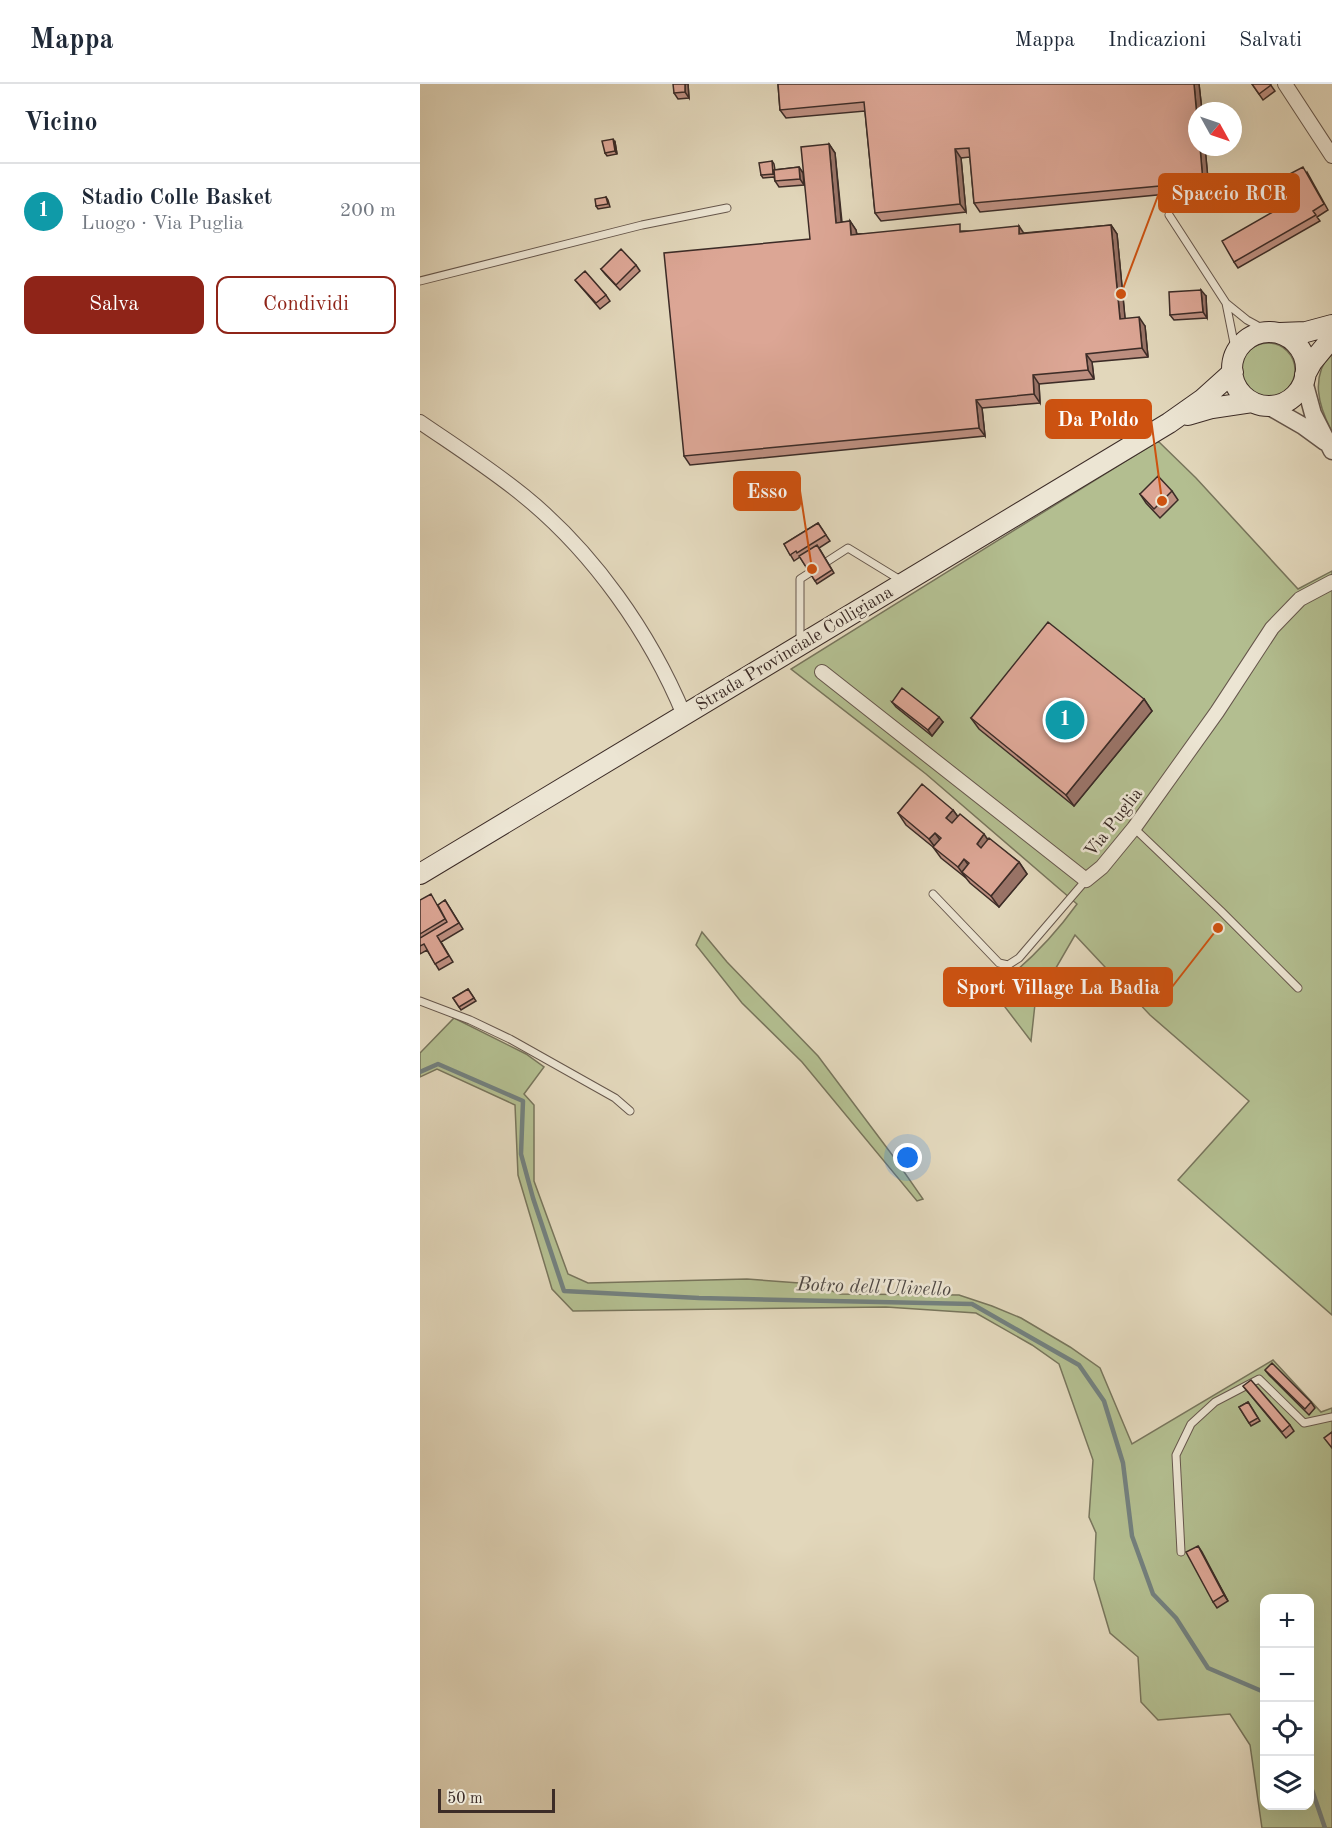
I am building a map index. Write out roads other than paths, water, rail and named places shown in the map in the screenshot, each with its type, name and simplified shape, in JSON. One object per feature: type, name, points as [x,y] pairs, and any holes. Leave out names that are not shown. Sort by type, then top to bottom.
[{"type":"main road","points":[[1332,325],[1306,332],[1274,333],[1249,338],[1234,362],[1239,389],[1260,404],[1279,404],[1290,399],[1299,391],[1312,362],[1332,338]]},
{"type":"main road","points":[[1274,333],[1290,338],[1298,345],[1306,365],[1305,378]]},
{"type":"main road","name":"Strada Provinciale Colligiana","points":[[420,874],[1169,423],[1203,399],[1234,362]]},
{"type":"main road","name":"Strada Provinciale Colligiana","points":[[1169,423],[1204,410],[1260,404]]},
{"type":"street","points":[[1284,84],[1332,156]]},
{"type":"street","points":[[1305,378],[1313,414],[1330,448]]},
{"type":"street","points":[[1260,404],[1303,426],[1330,448]]},
{"type":"street","points":[[420,422],[522,494],[578,549],[635,621],[684,715]]},
{"type":"street","name":"Via Puglia","points":[[822,672],[1086,880],[1102,867],[1134,828],[1217,712],[1272,628],[1300,599],[1332,582]]},
{"type":"lane","points":[[420,281],[642,225],[727,208]]},
{"type":"lane","points":[[1169,214],[1226,303],[1247,320],[1274,333]]},
{"type":"lane","points":[[1226,303],[1234,362]]},
{"type":"lane","points":[[800,645],[800,579],[848,548],[904,582]]},
{"type":"lane","points":[[1134,828],[1221,910],[1298,988]]},
{"type":"lane","points":[[933,894],[999,963],[1008,965],[1019,958],[1086,880]]},
{"type":"lane","points":[[420,1000],[510,1039],[615,1098],[630,1111]]},
{"type":"lane","points":[[1180,1552],[1176,1455],[1191,1424],[1215,1402],[1259,1378],[1304,1423],[1332,1417]]},
{"type":"waterway","name":"Botro dell'Ulivello","points":[[420,1072],[438,1064],[523,1101],[521,1154],[564,1291],[699,1298],[972,1304],[1079,1365],[1104,1401],[1123,1463],[1132,1536],[1153,1594],[1176,1618],[1208,1668],[1260,1690]]},
{"type":"waterway","name":"Botro dell'Ulivello","points":[[1314,1796],[1325,1828]]},
{"type":"place","name":"Spaccio RCR","points":[[1121,294]]},
{"type":"place","name":"Da Poldo","points":[[1162,501]]},
{"type":"place","name":"Esso","points":[[812,569]]},
{"type":"place","name":"Stadio Colle Basket","points":[[1065,720]]},
{"type":"place","name":"Sport Village La Badia","points":[[1218,928]]}]
